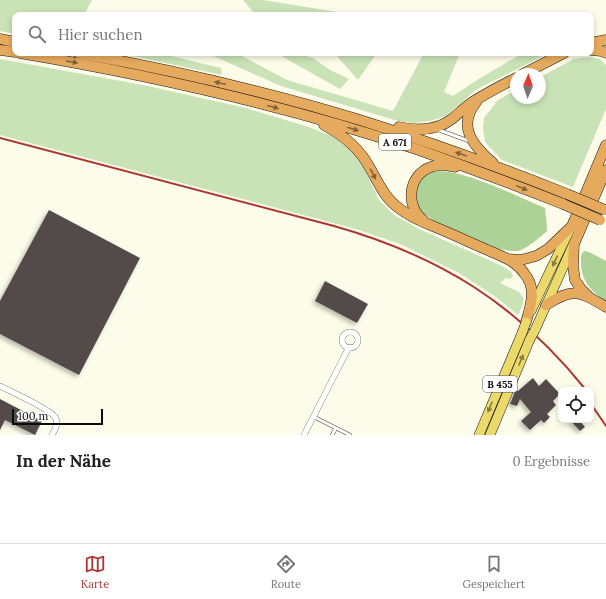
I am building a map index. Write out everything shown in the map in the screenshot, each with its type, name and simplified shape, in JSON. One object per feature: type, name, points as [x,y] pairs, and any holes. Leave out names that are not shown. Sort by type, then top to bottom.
[{"type":"highway","points":[[0,39],[12,41]]},
{"type":"highway","points":[[594,42],[606,40]]},
{"type":"highway","points":[[0,50],[12,52]]},
{"type":"highway","points":[[594,50],[601,51],[606,54]]},
{"type":"highway","name":"A 671","points":[[36,56],[199,88],[302,114],[418,150],[486,174],[603,221]]},
{"type":"highway","name":"A 671","points":[[93,56],[164,70],[258,92],[360,120],[498,167],[605,210]]},
{"type":"highway","points":[[535,68],[560,56]]},
{"type":"highway","points":[[360,120],[411,130],[433,128],[451,119],[480,97],[510,81]]},
{"type":"highway","points":[[480,97],[472,109],[468,120],[469,133],[472,142],[498,167]]},
{"type":"highway","points":[[302,114],[320,122],[349,141],[364,158],[382,190],[392,203],[407,214],[506,258],[523,271],[530,281],[532,299],[526,322]]},
{"type":"highway","name":"B 455","points":[[572,226],[606,145]]},
{"type":"highway","points":[[428,224],[417,213],[412,201],[412,188],[421,173],[432,167],[445,165],[486,174]]},
{"type":"highway","name":"B 455","points":[[574,244],[606,170]]},
{"type":"highway","points":[[506,258],[522,260],[536,256],[548,249],[572,226]]},
{"type":"highway","points":[[574,244],[573,266],[575,280],[581,289],[590,297],[606,307]]},
{"type":"highway","points":[[546,305],[566,293],[578,293],[590,297]]},
{"type":"main road","name":"B 455","points":[[478,435],[526,322],[572,226]]},
{"type":"main road","name":"B 455","points":[[490,435],[530,339],[574,244]]},
{"type":"street","points":[[304,435],[349,347]]},
{"type":"street","points":[[0,386],[46,410],[55,417],[57,423],[52,435]]},
{"type":"lane","points":[[433,128],[472,142]]},
{"type":"lane","points":[[314,417],[350,435]]},
{"type":"lane","points":[[332,435],[336,428]]},
{"type":"green space","points":[[0,0],[92,0],[86,12],[12,12],[12,33],[0,31]]},
{"type":"green space","points":[[243,0],[263,0],[337,12],[253,12]]},
{"type":"green space","points":[[132,56],[171,56],[221,68],[222,75]]},
{"type":"green space","points":[[213,56],[242,56],[287,80],[393,111],[422,56],[459,56],[444,92],[453,96],[516,57],[543,56],[519,68],[510,68],[510,72],[477,89],[446,116],[430,121],[414,123],[398,121],[281,86]]},
{"type":"green space","points":[[281,56],[306,56],[313,58],[330,70],[349,79],[340,89]]},
{"type":"green space","points":[[337,56],[375,56],[358,80]]},
{"type":"green space","points":[[590,57],[600,59],[606,65],[606,109],[573,187],[502,160],[485,142],[483,128],[484,118],[498,100],[510,93],[510,104],[546,104],[546,74],[574,59]]},
{"type":"green space","points":[[0,59],[143,85],[246,108],[309,127],[334,137],[350,150],[363,167],[379,200],[394,215],[419,229],[502,266],[511,272],[513,276],[510,279],[506,278],[500,283],[519,292],[523,297],[523,304],[518,315],[496,297],[459,273],[400,244],[356,229],[0,135]]},
{"type":"green space","points":[[434,171],[460,174],[490,184],[545,208],[547,231],[524,249],[516,251],[480,243],[450,229],[426,215],[417,206],[415,198],[416,185],[421,177]]},
{"type":"green space","points":[[584,251],[606,261],[606,301],[592,290],[585,280],[581,263],[581,255]]},
{"type":"building","points":[[49,210],[140,258],[79,375],[0,334],[0,301]]},
{"type":"building","points":[[325,281],[368,304],[357,323],[315,301]]},
{"type":"building","points":[[533,378],[539,386],[546,379],[558,392],[558,396],[553,401],[556,405],[547,414],[550,417],[544,423],[541,420],[530,430],[521,421],[531,412],[520,399],[517,406],[510,404],[516,389],[518,391]]},
{"type":"building","points":[[0,399],[42,421],[35,435],[5,420],[0,430]]},
{"type":"building","points":[[573,423],[582,423],[585,427],[580,431]]},
{"type":"railway","points":[[0,138],[334,226],[372,238],[408,252],[442,268],[474,287],[504,308],[560,359],[583,387]]},
{"type":"railway","points":[[594,408],[606,426]]}]
